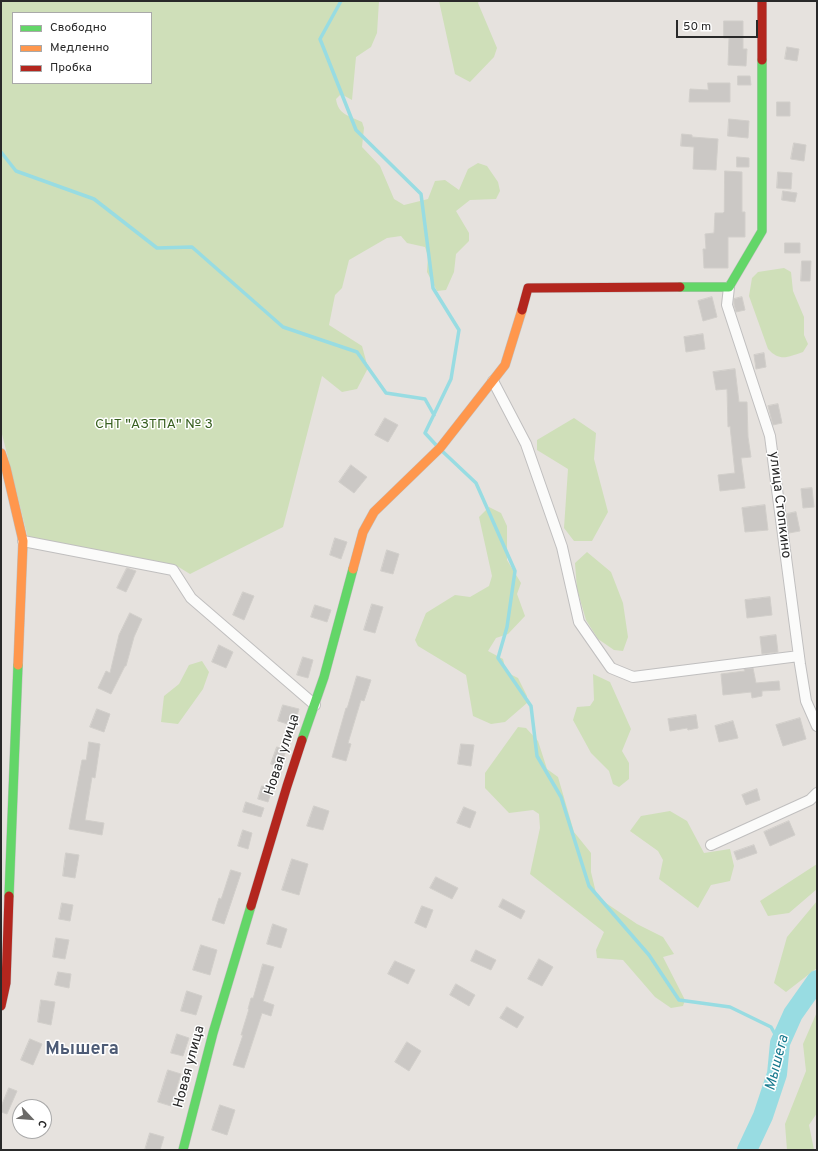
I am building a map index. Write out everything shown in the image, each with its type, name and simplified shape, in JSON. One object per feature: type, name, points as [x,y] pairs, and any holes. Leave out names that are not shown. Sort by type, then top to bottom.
[{"type":"street","points":[[729,287],[762,230],[762,1]]},
{"type":"street","name":"Новая улица","points":[[183,1150],[215,1025],[287,786],[324,678],[363,532],[374,512],[440,448],[505,365],[528,288],[729,287]]},
{"type":"street","name":"улица Стопкино","points":[[729,287],[727,305],[770,436],[806,701],[817,726]]},
{"type":"street","points":[[493,381],[526,444],[562,547],[579,622],[611,668],[632,677],[799,656]]},
{"type":"street","points":[[1,453],[23,541],[6,983],[1,1006]]},
{"type":"street","points":[[23,541],[173,570],[191,598],[315,705]]},
{"type":"street","points":[[711,845],[810,800],[817,793]]},
{"type":"green space","name":"СНТ \"АЗТПА\" № 3","points":[[1,1],[379,1],[377,33],[371,47],[356,57],[352,100],[341,94],[336,99],[342,112],[362,122],[364,128],[362,147],[380,166],[394,199],[404,205],[428,199],[435,181],[445,180],[459,190],[468,169],[478,163],[487,166],[498,182],[500,191],[496,199],[470,200],[456,211],[469,233],[469,241],[456,254],[454,272],[446,290],[437,291],[427,272],[428,256],[425,247],[407,243],[401,236],[387,238],[349,260],[342,288],[335,295],[329,325],[362,346],[368,368],[357,389],[342,392],[322,376],[283,527],[190,574],[177,566],[28,538],[1,430]]},
{"type":"green space","points":[[439,1],[479,1],[478,3],[497,48],[494,57],[470,82],[455,74]]},
{"type":"green space","points":[[784,268],[791,272],[793,291],[804,317],[804,335],[808,344],[803,352],[780,357],[776,356],[768,349],[749,296],[752,278],[758,272]]},
{"type":"green space","points":[[574,418],[596,433],[594,459],[608,512],[592,541],[574,541],[564,528],[568,469],[537,450],[537,440]]},
{"type":"green space","points":[[489,507],[501,513],[507,526],[507,560],[521,583],[517,594],[525,616],[508,634],[496,638],[488,651],[503,659],[506,672],[518,678],[527,696],[527,703],[505,722],[491,724],[473,716],[466,675],[418,646],[415,640],[426,613],[455,595],[470,597],[489,586],[492,576],[479,517]]},
{"type":"green space","points":[[587,552],[611,572],[623,603],[628,637],[623,651],[614,650],[598,639],[586,620],[577,589],[575,563]]},
{"type":"green space","points":[[202,661],[209,672],[203,689],[178,724],[161,722],[164,696],[179,684],[189,665]]},
{"type":"green space","points":[[593,674],[610,682],[631,729],[622,751],[629,763],[629,779],[619,787],[613,784],[609,771],[591,753],[573,720],[577,707],[590,706],[594,700]]},
{"type":"green space","points":[[518,727],[526,728],[538,741],[547,769],[558,777],[574,832],[591,853],[591,872],[597,897],[637,924],[663,937],[674,954],[663,957],[685,1000],[683,1006],[671,1008],[655,997],[623,960],[597,958],[596,950],[604,932],[530,874],[540,828],[539,814],[533,810],[509,813],[485,788],[485,773]]},
{"type":"green space","points":[[670,811],[687,821],[704,853],[730,849],[734,866],[730,881],[711,885],[698,908],[659,879],[663,860],[658,851],[630,831],[641,816]]},
{"type":"green space","points":[[817,864],[817,889],[789,913],[768,916],[760,901]]},
{"type":"green space","points":[[817,901],[817,968],[786,992],[774,983],[787,937]]},
{"type":"green space","points":[[817,1012],[817,1113],[809,1125],[814,1150],[787,1150],[785,1124],[806,1071],[803,1044]]},
{"type":"building","points":[[724,21],[743,21],[743,49],[747,49],[746,66],[728,65],[729,38],[724,38]]},
{"type":"building","points":[[787,47],[799,49],[797,61],[785,59]]},
{"type":"building","points":[[738,76],[750,76],[751,85],[738,85]]},
{"type":"building","points":[[708,83],[730,83],[730,102],[689,102],[690,89],[708,90]]},
{"type":"building","points":[[777,102],[790,102],[790,116],[777,116]]},
{"type":"building","points":[[729,119],[749,121],[748,138],[728,136]]},
{"type":"building","points":[[682,134],[692,135],[692,137],[718,139],[716,170],[693,169],[694,147],[681,146]]},
{"type":"building","points":[[794,143],[806,145],[804,161],[791,159]]},
{"type":"building","points":[[737,157],[749,158],[749,167],[737,167]]},
{"type":"building","points":[[725,171],[742,172],[742,212],[745,212],[745,237],[728,237],[728,268],[704,268],[703,249],[706,249],[705,234],[714,233],[715,213],[724,212]]},
{"type":"building","points":[[778,172],[792,173],[791,189],[777,188]]},
{"type":"building","points":[[783,191],[797,193],[795,202],[782,200]]},
{"type":"building","points":[[785,243],[800,243],[800,253],[785,253]]},
{"type":"building","points":[[802,261],[811,261],[810,281],[801,281]]},
{"type":"building","points":[[712,297],[717,317],[703,321],[698,301]]},
{"type":"building","points":[[742,297],[745,310],[736,312],[734,299]]},
{"type":"building","points":[[703,334],[705,349],[686,352],[684,337]]},
{"type":"building","points":[[764,353],[766,367],[756,369],[754,355]]},
{"type":"building","points":[[735,369],[739,402],[747,402],[748,437],[751,457],[741,458],[745,488],[720,491],[718,475],[735,473],[730,426],[728,427],[727,389],[716,390],[713,372]]},
{"type":"building","points":[[778,404],[782,423],[773,425],[768,406]]},
{"type":"building","points":[[385,418],[398,425],[388,442],[375,435]]},
{"type":"building","points":[[351,465],[367,477],[354,493],[339,482]]},
{"type":"building","points":[[812,488],[814,507],[803,508],[801,489]]},
{"type":"building","points":[[765,505],[768,530],[745,532],[742,508]]},
{"type":"building","points":[[796,512],[800,531],[789,533],[787,514]]},
{"type":"building","points":[[335,538],[347,542],[341,559],[330,555]]},
{"type":"building","points":[[387,550],[399,554],[393,574],[381,571]]},
{"type":"building","points":[[127,568],[136,571],[126,592],[117,588]]},
{"type":"building","points":[[243,592],[254,596],[244,620],[233,615]]},
{"type":"building","points":[[770,597],[772,615],[747,618],[745,600]]},
{"type":"building","points":[[372,604],[383,607],[375,633],[364,630]]},
{"type":"building","points":[[315,605],[331,610],[327,622],[311,617]]},
{"type":"building","points":[[130,613],[142,619],[134,637],[126,666],[111,694],[98,688],[106,671],[110,673],[119,635]]},
{"type":"building","points":[[776,635],[778,652],[762,654],[760,637]]},
{"type":"building","points":[[219,645],[233,652],[226,668],[212,662]]},
{"type":"building","points":[[303,657],[313,660],[308,678],[297,675]]},
{"type":"building","points":[[753,668],[756,683],[779,681],[780,690],[762,691],[762,696],[752,698],[751,692],[723,695],[721,674],[745,671],[744,669]]},
{"type":"building","points":[[357,676],[371,680],[364,701],[361,700],[348,743],[351,744],[346,761],[332,757]]},
{"type":"building","points":[[283,705],[299,709],[294,726],[278,721]]},
{"type":"building","points":[[97,709],[110,714],[104,732],[90,727]]},
{"type":"building","points":[[696,715],[698,728],[670,731],[668,719]]},
{"type":"building","points":[[800,718],[806,739],[783,746],[776,725]]},
{"type":"building","points":[[733,721],[738,738],[719,742],[715,726]]},
{"type":"building","points":[[89,742],[100,744],[95,778],[92,777],[85,820],[104,823],[102,835],[69,829],[82,760],[86,760]]},
{"type":"building","points":[[461,744],[474,745],[471,766],[458,764]]},
{"type":"building","points":[[277,747],[286,750],[281,767],[271,764]]},
{"type":"building","points":[[262,786],[272,789],[268,802],[258,799]]},
{"type":"building","points":[[757,789],[760,800],[746,805],[742,795]]},
{"type":"building","points":[[246,802],[264,808],[261,817],[243,812]]},
{"type":"building","points":[[314,806],[329,811],[323,830],[307,826]]},
{"type":"building","points":[[464,807],[476,812],[470,828],[457,823]]},
{"type":"building","points":[[789,821],[795,835],[770,846],[764,832]]},
{"type":"building","points":[[243,830],[252,833],[248,849],[238,846]]},
{"type":"building","points":[[754,845],[757,853],[737,860],[734,852]]},
{"type":"building","points":[[66,853],[79,855],[75,878],[63,876]]},
{"type":"building","points":[[292,859],[308,864],[299,895],[282,890]]},
{"type":"building","points":[[231,870],[241,873],[224,924],[212,920],[219,898],[221,899]]},
{"type":"building","points":[[436,877],[458,888],[452,899],[430,888]]},
{"type":"building","points":[[503,899],[525,911],[521,919],[499,907]]},
{"type":"building","points":[[62,903],[73,905],[70,921],[59,919]]},
{"type":"building","points":[[422,906],[433,910],[426,928],[415,923]]},
{"type":"building","points":[[273,924],[287,929],[281,948],[267,944]]},
{"type":"building","points":[[56,938],[69,940],[65,959],[53,957]]},
{"type":"building","points":[[201,945],[217,950],[210,975],[193,970]]},
{"type":"building","points":[[476,950],[496,960],[491,970],[471,961]]},
{"type":"building","points":[[539,959],[553,967],[542,986],[528,979]]},
{"type":"building","points":[[395,961],[415,970],[408,984],[388,974]]},
{"type":"building","points":[[263,964],[274,967],[263,1001],[274,1005],[271,1016],[262,1013],[244,1068],[233,1065],[243,1035],[241,1035],[251,998],[253,998]]},
{"type":"building","points":[[58,972],[71,974],[69,988],[55,985]]},
{"type":"building","points":[[456,984],[475,995],[469,1006],[450,995]]},
{"type":"building","points":[[187,991],[202,996],[196,1015],[181,1011]]},
{"type":"building","points":[[41,1000],[55,1002],[51,1025],[38,1022]]},
{"type":"building","points":[[507,1007],[524,1017],[517,1028],[500,1018]]},
{"type":"building","points":[[177,1034],[189,1038],[183,1056],[171,1053]]},
{"type":"building","points":[[30,1039],[42,1044],[33,1065],[21,1060]]},
{"type":"building","points":[[407,1042],[421,1051],[409,1071],[395,1062]]},
{"type":"building","points":[[168,1070],[181,1074],[171,1106],[158,1102]]},
{"type":"building","points":[[9,1088],[17,1091],[14,1099],[12,1099],[7,1114],[1,1112],[1,1107]]},
{"type":"building","points":[[220,1105],[235,1110],[227,1135],[212,1130]]},
{"type":"building","points":[[150,1133],[164,1137],[160,1150],[145,1150]]},
{"type":"waterway","points":[[341,1],[320,39],[356,130],[421,194],[433,288],[459,330],[451,379],[425,433],[437,446]]},
{"type":"waterway","points":[[1,152],[16,171],[94,199],[157,248],[192,247],[283,327],[357,352],[386,393],[425,399],[434,415]]},
{"type":"waterway","points":[[441,450],[476,483],[515,571],[507,627],[498,658],[531,706],[537,756],[561,797],[589,886],[649,955],[679,1000],[730,1007],[771,1027],[780,1043]]},
{"type":"waterway","name":"Мышега","points":[[747,1150],[763,1116],[777,1074],[780,1043],[793,1014],[817,980]]},
{"type":"traffic: fast","points":[[680,287],[729,287],[762,231],[762,60]]},
{"type":"traffic: fast","points":[[302,740],[324,677],[353,569]]},
{"type":"traffic: fast","points":[[9,896],[18,665]]},
{"type":"traffic: fast","points":[[183,1150],[213,1033],[251,906]]},
{"type":"traffic: slow","points":[[353,569],[363,532],[374,512],[440,448],[505,365],[522,310]]},
{"type":"traffic: slow","points":[[1,453],[6,468],[23,541],[18,665]]},
{"type":"traffic: jam","points":[[762,1],[762,60]]},
{"type":"traffic: jam","points":[[522,310],[528,288],[680,287]]},
{"type":"traffic: jam","points":[[251,906],[302,740]]},
{"type":"traffic: jam","points":[[1,1006],[6,983],[9,896]]},
{"type":"district","name":"Мышега","points":[[82,1050]]}]
